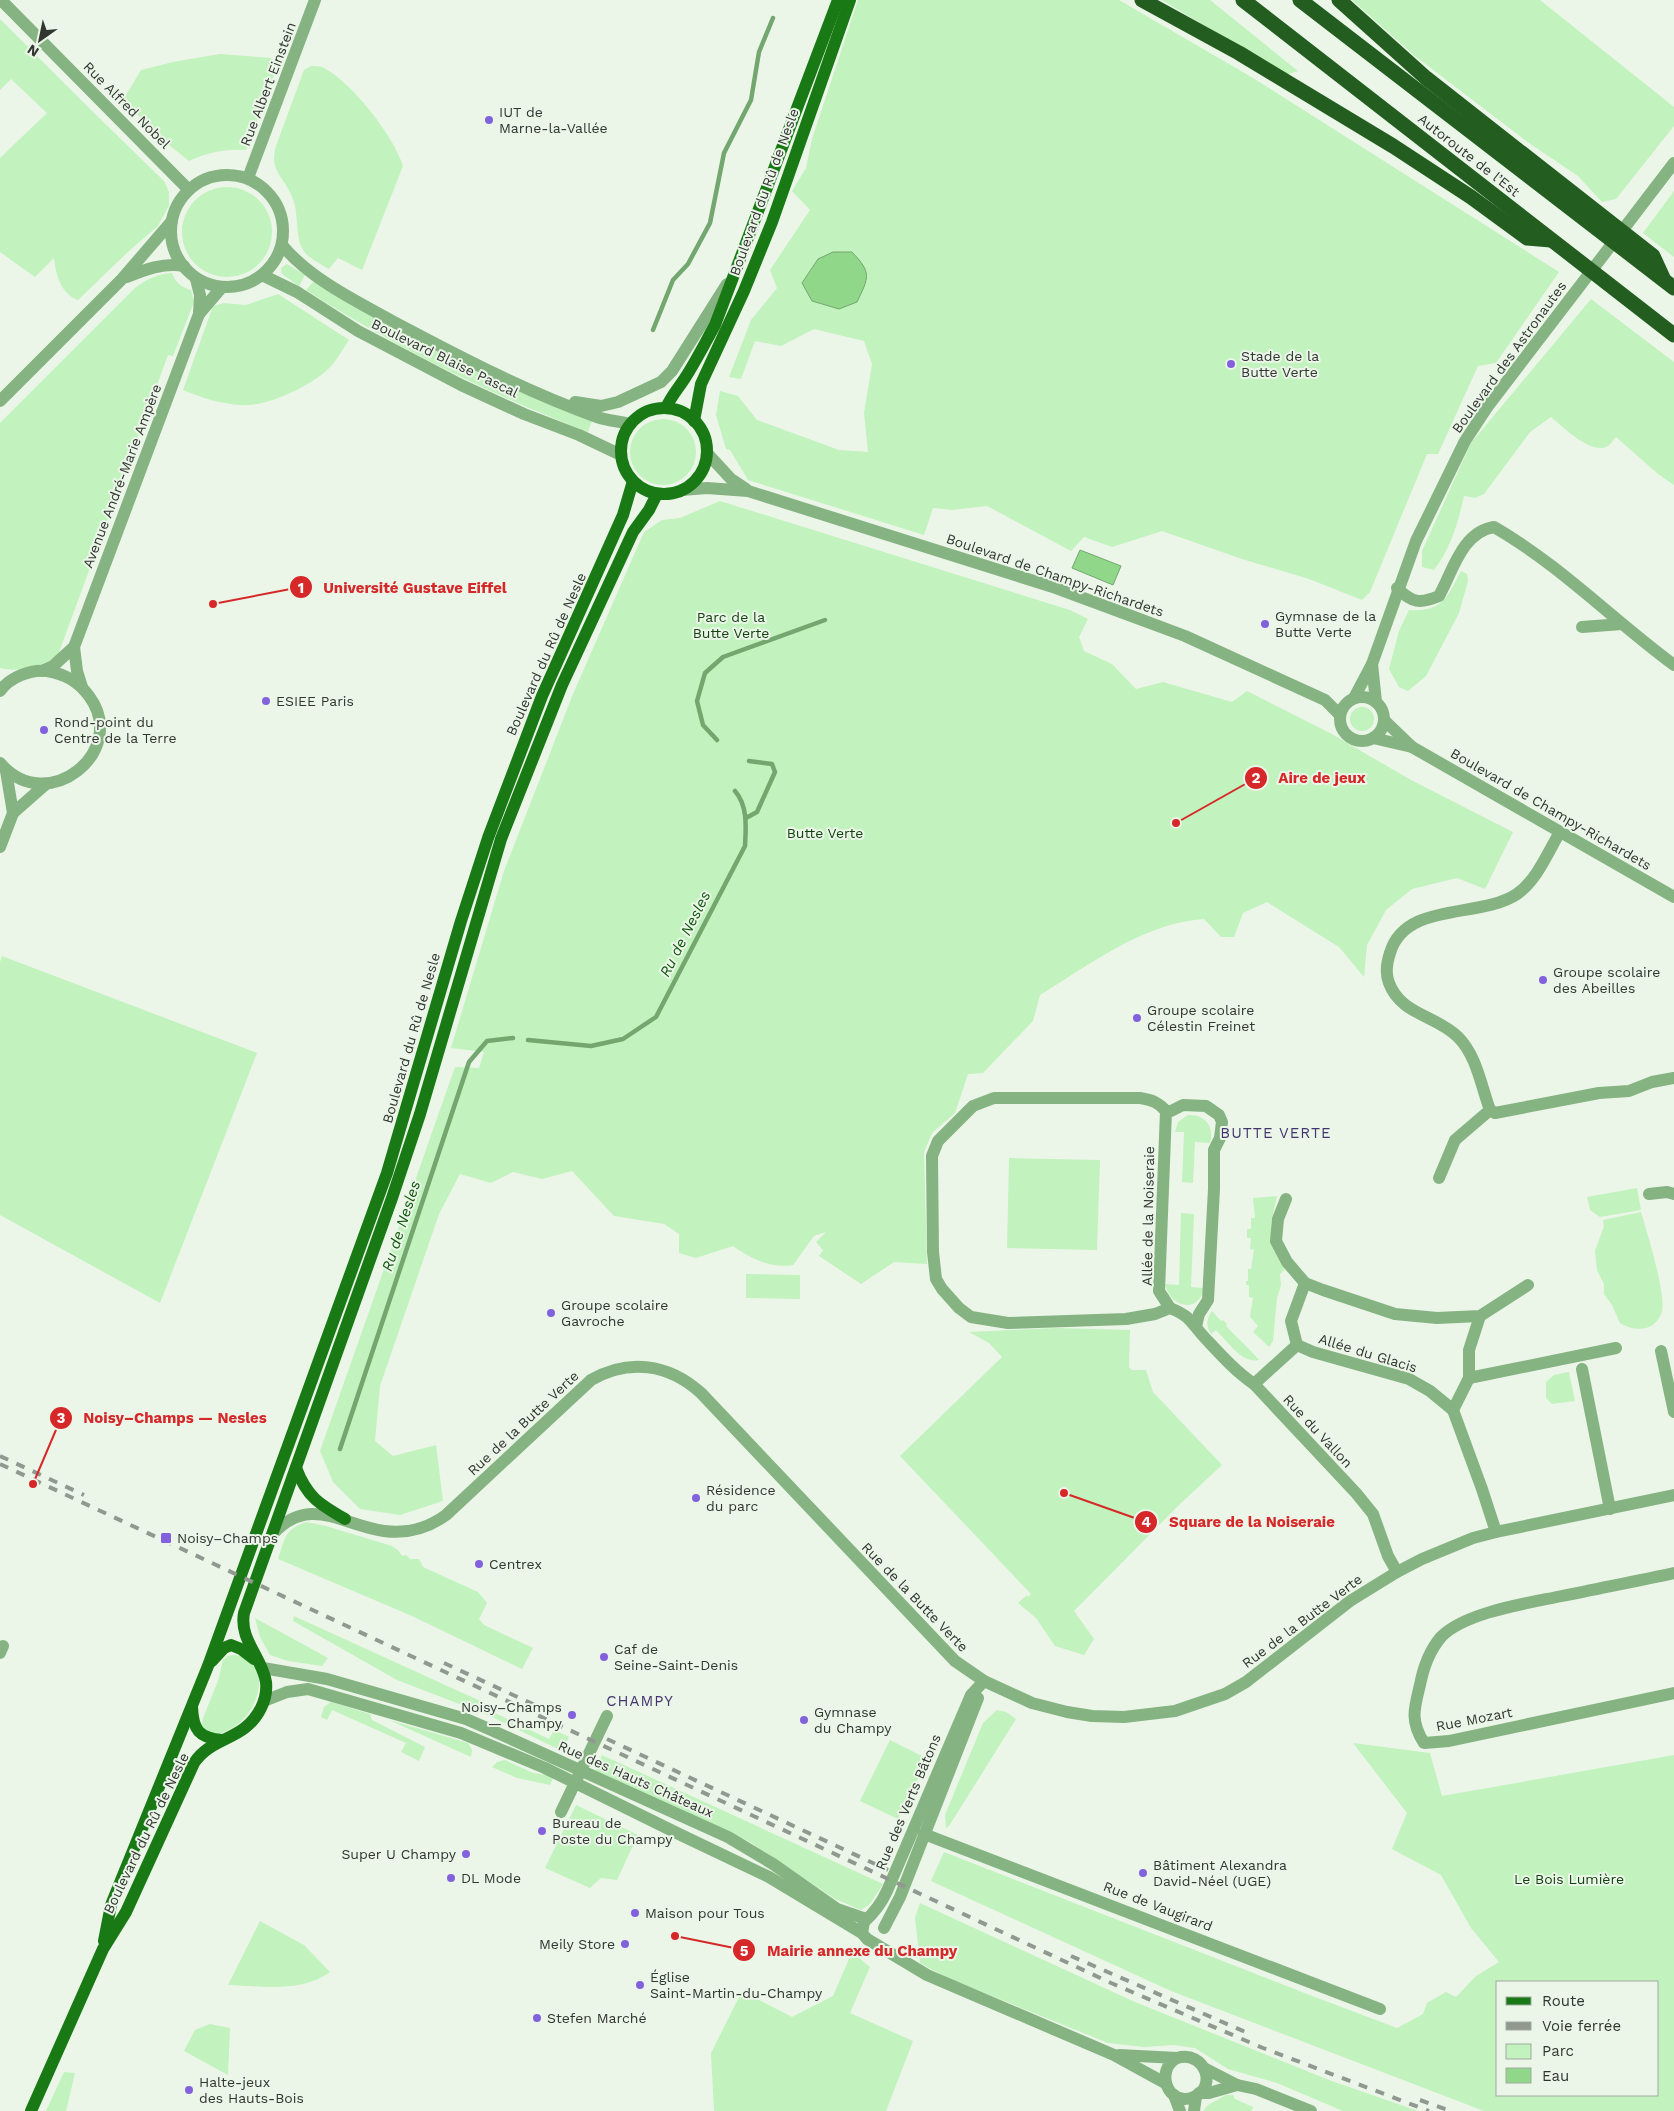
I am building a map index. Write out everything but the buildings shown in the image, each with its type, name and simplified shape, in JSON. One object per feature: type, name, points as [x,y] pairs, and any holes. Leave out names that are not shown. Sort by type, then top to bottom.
[{"type":"highway","points":[[1142,0],[1239,54],[1393,146],[1471,197],[1527,238],[1551,240]]},
{"type":"highway","name":"Autoroute de l’Est","points":[[1243,0],[1674,334]]},
{"type":"highway","name":"Autoroute de l’Est","points":[[1300,0],[1669,285]]},
{"type":"highway","points":[[1339,0],[1433,83],[1653,256],[1669,285]]},
{"type":"main road","points":[[666,408],[672,394],[680,387],[715,325],[838,0]]},
{"type":"main road","name":"Boulevard du Rû de Nesle","points":[[694,421],[701,384],[744,291],[772,222],[850,0]]},
{"type":"main road","points":[[666,408],[682,412],[694,421],[705,439],[707,453],[698,478],[682,490],[671,494],[657,494],[643,489],[633,481],[626,470],[621,455],[622,440],[630,424],[645,412],[666,408]]},
{"type":"main road","name":"Boulevard du Rû de Nesle","points":[[208,1666],[387,1173],[461,920],[488,838],[542,696],[623,515],[633,481]]},
{"type":"main road","points":[[264,1702],[266,1687],[263,1668],[244,1632],[242,1624],[244,1613],[401,1170],[501,840],[562,684],[633,532],[649,510],[657,494]]},
{"type":"main road","points":[[296,1468],[311,1497],[323,1507],[345,1519]]},
{"type":"main road","points":[[222,1740],[212,1739],[200,1733],[194,1724],[192,1704],[208,1666],[224,1648],[231,1645],[241,1649],[263,1668]]},
{"type":"main road","name":"Boulevard du Rû de Nesle","points":[[103,1949],[126,1912],[194,1763],[207,1748],[238,1734],[247,1727],[258,1714],[264,1702]]},
{"type":"main road","name":"Boulevard du Rû de Nesle","points":[[103,1949],[111,1905],[192,1704]]},
{"type":"main road","points":[[31,2111],[103,1949]]},
{"type":"street","name":"Rue Alfred Nobel","points":[[1,0],[188,190]]},
{"type":"street","name":"Rue Albert Einstein","points":[[248,178],[315,0]]},
{"type":"street","name":"Boulevard des Astronautes","points":[[1346,706],[1372,664],[1416,541],[1465,441],[1488,406],[1674,163]]},
{"type":"street","points":[[216,175],[248,178],[265,188],[278,205],[284,224],[282,245],[275,262],[262,275],[243,285],[222,287],[196,279],[175,253],[171,237],[172,221],[177,204],[188,190],[201,180],[216,175]]},
{"type":"street","points":[[0,401],[122,279],[172,221]]},
{"type":"street","name":"Boulevard Blaise Pascal","points":[[282,245],[290,255],[310,271],[368,308],[488,371],[603,419],[630,424]]},
{"type":"street","points":[[122,279],[148,268],[172,265],[184,266]]},
{"type":"street","points":[[531,390],[575,402],[601,406],[618,402],[661,382],[672,371],[736,269]]},
{"type":"street","name":"Boulevard Blaise Pascal","points":[[262,275],[297,292],[358,331],[461,385],[621,455]]},
{"type":"street","name":"Avenue André-Marie Ampère","points":[[82,687],[76,671],[74,647],[198,314],[200,295],[196,279]]},
{"type":"street","name":"Avenue André-Marie Ampère","points":[[198,314],[222,287]]},
{"type":"street","name":"Boulevard de Champy-Richardets","points":[[707,453],[731,479],[748,491]]},
{"type":"street","name":"Boulevard de Champy-Richardets","points":[[682,490],[707,488],[748,491],[1029,579],[1185,636],[1325,700],[1346,706],[1342,729],[1352,739],[1359,741],[1373,738],[1412,747]]},
{"type":"street","points":[[1398,588],[1408,599],[1424,602],[1439,596],[1459,555],[1477,532],[1494,527],[1520,542],[1569,578],[1622,624],[1674,665]]},
{"type":"street","points":[[1582,627],[1622,624]]},
{"type":"street","name":"Avenue André-Marie Ampère","points":[[42,671],[53,666],[74,647]]},
{"type":"street","name":"Boulevard de Champy-Richardets","points":[[1372,664],[1376,702],[1383,713],[1384,720],[1412,747],[1674,897]]},
{"type":"street","points":[[1,688],[14,679],[28,673],[42,671],[57,673],[70,678],[82,687],[93,702],[99,720],[99,738],[92,756],[80,770],[64,780],[46,784],[32,783],[18,778],[3,767]]},
{"type":"street","points":[[1346,706],[1362,696],[1376,702]]},
{"type":"street","points":[[1373,738],[1381,730],[1384,720]]},
{"type":"street","points":[[3,767],[12,813]]},
{"type":"street","points":[[0,847],[12,813],[46,784]]},
{"type":"street","points":[[1560,832],[1534,876],[1518,893],[1499,902],[1424,918],[1413,923],[1393,944],[1387,972],[1389,983],[1402,1004],[1442,1024],[1460,1038],[1472,1059],[1490,1110],[1495,1113],[1598,1093],[1620,1093],[1652,1082],[1674,1078]]},
{"type":"street","points":[[1170,1308],[1156,1314],[1126,1319],[1008,1323],[971,1317],[959,1308],[936,1279],[933,1252],[932,1156],[938,1141],[974,1106],[994,1098],[1140,1098],[1152,1100],[1160,1104],[1166,1111],[1171,1111],[1183,1105],[1206,1106],[1214,1110],[1222,1122],[1220,1138],[1214,1150],[1214,1189],[1208,1300],[1199,1314],[1196,1326]]},
{"type":"street","points":[[1439,1178],[1455,1140],[1490,1110]]},
{"type":"street","name":"Allée de la Noiseraie","points":[[1166,1111],[1159,1291],[1170,1308]]},
{"type":"street","points":[[1649,1194],[1667,1192],[1674,1194]]},
{"type":"street","points":[[1286,1199],[1278,1219],[1276,1241],[1287,1262],[1305,1283],[1395,1314],[1437,1318],[1480,1316],[1528,1285]]},
{"type":"street","name":"Allée du Glacis","points":[[1297,1345],[1291,1321],[1305,1283]]},
{"type":"street","name":"Rue du Vallon","points":[[1170,1308],[1183,1314],[1196,1326],[1202,1335],[1239,1373],[1254,1384],[1356,1493],[1373,1514],[1388,1556],[1396,1572]]},
{"type":"street","points":[[1452,1410],[1469,1378],[1469,1350],[1480,1316]]},
{"type":"street","name":"Allée du Glacis","points":[[1254,1384],[1297,1345]]},
{"type":"street","name":"Allée du Glacis","points":[[1297,1345],[1313,1352],[1409,1379],[1430,1391],[1452,1410],[1496,1532]]},
{"type":"street","points":[[1469,1378],[1616,1348]]},
{"type":"street","points":[[1661,1351],[1674,1412]]},
{"type":"street","name":"Rue de la Butte Verte","points":[[273,1534],[283,1522],[297,1516],[321,1514],[345,1519],[371,1528],[396,1532],[419,1528],[438,1521],[591,1380],[623,1367],[660,1368],[685,1379],[701,1393],[955,1661],[984,1681],[1032,1703],[1092,1716],[1124,1717],[1147,1716],[1175,1711],[1206,1702],[1224,1694],[1246,1682],[1350,1602],[1396,1572],[1473,1538],[1674,1495]]},
{"type":"street","points":[[1582,1369],[1610,1509]]},
{"type":"street","name":"Rue Mozart","points":[[1674,1573],[1504,1608],[1461,1624],[1442,1637],[1430,1656],[1422,1674],[1414,1719],[1417,1732],[1424,1743],[1449,1741],[1674,1694]]},
{"type":"street","points":[[955,1661],[968,1674],[971,1680],[970,1695]]},
{"type":"street","name":"Rue des Hauts Châteaux","points":[[263,1668],[327,1679],[436,1710],[481,1726],[728,1837],[773,1864],[837,1909],[868,1919]]},
{"type":"street","name":"Rue des Verts Bâtons","points":[[868,1919],[880,1906],[887,1891],[970,1695],[984,1681]]},
{"type":"street","name":"Rue des Verts Bâtons","points":[[884,1930],[900,1897],[984,1681]]},
{"type":"street","name":"Rue des Hauts Châteaux","points":[[264,1702],[287,1692],[308,1689],[462,1733],[546,1768],[680,1835],[769,1876],[866,1936],[900,1960],[949,1986],[1114,2054],[1165,2083]]},
{"type":"street","name":"Rue des Verts Bâtons","points":[[970,1719],[982,1699],[992,1695],[1012,1694]]},
{"type":"street","points":[[561,1812],[606,1716]]},
{"type":"street","name":"Rue de Vaugirard","points":[[924,1834],[1380,2009]]},
{"type":"street","points":[[868,1919],[880,1920],[884,1930],[877,1940],[866,1936],[862,1925],[868,1919]]},
{"type":"street","name":"Rue des Hauts Châteaux","points":[[884,1930],[888,1945],[900,1960]]},
{"type":"street","name":"Rue des Hauts Châteaux","points":[[1114,2054],[1177,2058]]},
{"type":"street","points":[[1237,2085],[1183,2098],[1174,2095],[1168,2090],[1165,2083],[1167,2068],[1177,2058],[1193,2058],[1204,2068],[1237,2085],[1256,2089],[1311,2111]]},
{"type":"street","points":[[1194,2111],[1197,2095],[1206,2083],[1204,2068]]},
{"type":"street","points":[[1174,2095],[1180,2111]]},
{"type":"green space","points":[[858,0],[1119,0],[1253,78],[1559,272],[1496,363],[1478,366],[1438,454],[1427,454],[1370,592],[1362,600],[1309,579],[1242,559],[1162,531],[1112,547],[1084,537],[1071,551],[987,506],[952,510],[933,508],[924,535],[748,480],[730,450],[726,449],[716,415],[720,391],[738,396],[757,420],[839,450],[868,452],[864,413],[872,364],[864,341],[814,329],[781,346],[755,341],[741,379],[729,377],[751,320],[777,288],[770,270],[810,210],[792,191],[806,168],[812,139]]},
{"type":"green space","points":[[1162,0],[1210,0],[1298,71],[1286,75]]},
{"type":"green space","points":[[1352,0],[1540,0],[1674,107],[1674,126],[1616,199],[1602,202],[1578,176],[1529,143],[1415,56]]},
{"type":"green space","points":[[0,19],[164,181],[169,192],[169,205],[158,226],[78,300],[63,289],[56,271],[54,258],[35,277],[0,252],[0,158],[47,113],[11,79],[0,90]]},
{"type":"green space","points":[[220,54],[271,58],[276,70],[246,150],[217,152],[189,161],[164,141],[123,100],[141,70]]},
{"type":"green space","points":[[311,66],[322,67],[333,74],[358,96],[381,125],[403,166],[362,270],[338,258],[329,269],[304,252],[299,238],[294,202],[274,163],[276,146],[304,70]]},
{"type":"green space","points":[[227,187],[244,190],[259,200],[269,215],[272,232],[269,249],[259,264],[244,274],[227,277],[210,274],[195,264],[185,249],[182,232],[185,215],[195,200],[210,190]]},
{"type":"green space","points":[[1674,191],[1674,257],[1643,233]]},
{"type":"green space","points":[[287,264],[305,275],[299,286],[282,274],[281,268]]},
{"type":"green space","points":[[172,273],[179,284],[191,290],[194,302],[173,356],[168,355],[58,655],[45,662],[23,669],[0,668],[0,423],[135,288],[152,278]]},
{"type":"green space","points":[[314,281],[447,357],[518,391],[592,421],[588,432],[515,402],[408,350],[306,290]]},
{"type":"green space","points":[[278,294],[349,340],[329,368],[309,383],[286,395],[252,405],[219,402],[183,390],[213,306],[224,303],[246,305]]},
{"type":"green space","points":[[1591,299],[1674,362],[1674,485],[1658,474],[1616,437],[1608,446],[1594,447],[1578,439],[1551,417],[1530,432],[1484,494],[1475,498],[1464,496],[1453,535],[1440,562],[1434,570],[1422,567],[1422,551],[1471,443]]},
{"type":"green space","points":[[663,419],[675,422],[686,429],[693,440],[696,452],[693,464],[686,475],[675,482],[663,485],[651,482],[640,475],[633,464],[630,452],[633,440],[640,429],[651,422]]},
{"type":"green space","name":"Parc de la Butte Verte","points":[[720,501],[1070,610],[1088,619],[1079,637],[1084,651],[1112,664],[1136,689],[1163,682],[1232,702],[1247,691],[1330,733],[1411,780],[1513,832],[1485,889],[1457,878],[1412,889],[1386,910],[1367,945],[1364,977],[1339,947],[1267,902],[1243,913],[1234,937],[1221,937],[1204,919],[1160,928],[1098,958],[1040,995],[1033,1021],[983,1073],[968,1074],[955,1113],[932,1133],[924,1152],[927,1264],[894,1262],[861,1284],[819,1256],[823,1250],[816,1242],[826,1232],[814,1236],[793,1265],[785,1266],[761,1262],[733,1246],[696,1258],[679,1253],[679,1234],[664,1224],[614,1216],[572,1171],[542,1179],[513,1172],[491,1183],[460,1174],[439,1214],[380,1386],[375,1441],[393,1456],[436,1445],[443,1501],[400,1515],[360,1509],[333,1482],[320,1451],[455,1067],[479,1068],[484,1052],[451,1048],[504,871],[573,694],[644,532],[662,520],[680,518]]},
{"type":"green space","points":[[1461,571],[1467,574],[1468,581],[1459,613],[1426,676],[1408,691],[1399,687],[1389,669],[1399,631],[1409,610],[1429,609],[1436,606],[1452,589]]},
{"type":"green space","points":[[1357,707],[1367,707],[1374,714],[1374,724],[1367,731],[1357,731],[1350,724],[1350,714]]},
{"type":"green space","points":[[2,956],[257,1053],[160,1303],[0,1215],[0,962]]},
{"type":"green space","points":[[1188,1115],[1204,1119],[1211,1132],[1210,1143],[1195,1142],[1193,1183],[1182,1182],[1184,1132],[1175,1132],[1178,1122]]},
{"type":"green space","points":[[1009,1158],[1100,1160],[1097,1250],[1007,1248]]},
{"type":"green space","points":[[1637,1188],[1641,1210],[1600,1217],[1590,1210],[1587,1197]]},
{"type":"green space","points":[[1277,1196],[1271,1223],[1273,1241],[1285,1269],[1280,1274],[1281,1285],[1277,1298],[1273,1341],[1269,1347],[1253,1332],[1258,1326],[1250,1317],[1253,1298],[1249,1297],[1249,1285],[1246,1285],[1246,1281],[1248,1281],[1248,1269],[1251,1269],[1254,1250],[1250,1249],[1251,1238],[1247,1238],[1247,1229],[1251,1229],[1251,1218],[1255,1218],[1253,1198]]},
{"type":"green space","points":[[1641,1212],[1661,1291],[1662,1311],[1652,1326],[1639,1329],[1620,1323],[1612,1305],[1604,1294],[1604,1284],[1597,1270],[1595,1251],[1604,1226],[1603,1220]]},
{"type":"green space","points":[[1181,1213],[1194,1214],[1191,1287],[1204,1288],[1196,1302],[1184,1305],[1172,1298],[1165,1284],[1179,1285]]},
{"type":"green space","points":[[746,1274],[800,1275],[800,1299],[746,1298]]},
{"type":"green space","points":[[1212,1311],[1221,1321],[1223,1320],[1227,1324],[1226,1326],[1259,1360],[1247,1359],[1241,1355],[1216,1330],[1211,1334],[1207,1322]]},
{"type":"green space","points":[[1056,1328],[1130,1330],[1129,1367],[1132,1370],[1146,1370],[1153,1392],[1222,1465],[1179,1505],[1074,1611],[1094,1639],[1084,1655],[1055,1646],[1036,1618],[1018,1603],[1031,1594],[900,1456],[1002,1357],[989,1343],[969,1332]]},
{"type":"green space","points":[[1569,1372],[1575,1401],[1552,1404],[1546,1398],[1546,1382],[1554,1375]]},
{"type":"green space","points":[[306,1522],[326,1526],[392,1546],[402,1556],[406,1555],[410,1559],[419,1559],[423,1567],[478,1592],[487,1603],[479,1619],[484,1625],[533,1648],[522,1669],[412,1616],[278,1559],[289,1532]]},
{"type":"green space","points":[[294,1616],[489,1705],[491,1711],[549,1739],[554,1730],[569,1737],[562,1751],[488,1715],[397,1680],[293,1621]]},
{"type":"green space","points":[[255,1618],[328,1658],[322,1666],[288,1661],[270,1655],[260,1637]]},
{"type":"green space","points":[[234,1655],[247,1659],[255,1666],[259,1676],[259,1688],[249,1712],[240,1722],[225,1732],[215,1734],[204,1729],[202,1725],[203,1718],[218,1681],[223,1660],[227,1656]]},
{"type":"green space","points":[[331,1702],[370,1714],[372,1720],[425,1747],[419,1761],[401,1752],[406,1743],[332,1710],[327,1720],[321,1717],[324,1707]]},
{"type":"green space","points":[[997,1710],[1006,1712],[1016,1719],[946,1828],[945,1815],[983,1723]]},
{"type":"green space","points":[[389,1720],[468,1743],[472,1750],[471,1757]]},
{"type":"green space","points":[[890,1740],[928,1759],[898,1819],[860,1801]]},
{"type":"green space","name":"Le Bois Lumière","points":[[1353,1743],[1430,1753],[1442,1796],[1674,1755],[1674,2111],[1484,2111],[1171,1991],[931,1881],[944,1852],[1397,2028],[1423,2014],[1427,2003],[1446,1992],[1456,1997],[1476,1976],[1499,1962],[1471,1928],[1441,1875],[1392,1849],[1407,1813]]},
{"type":"green space","points":[[602,1755],[883,1884],[870,1904],[861,1910],[835,1899],[750,1842],[595,1771]]},
{"type":"green space","points":[[505,1760],[533,1773],[554,1776],[550,1785],[517,1778],[492,1767],[497,1762]]},
{"type":"green space","points":[[576,1805],[638,1835],[617,1880],[601,1878],[590,1888],[545,1868]]},
{"type":"green space","points":[[920,1903],[1135,2002],[1329,2080],[1418,2111],[1343,2111],[1277,2083],[1228,2069],[1195,2048],[1174,2045],[1144,2047],[1108,2043],[948,1978],[920,1963],[915,1918]]},
{"type":"green space","points":[[260,1921],[304,1945],[330,1972],[319,1979],[294,1986],[228,1985]]},
{"type":"green space","points":[[852,1952],[870,1967],[850,2013],[913,2041],[886,2111],[714,2111],[711,2053],[742,1991],[792,2017],[833,1996]]},
{"type":"green space","points":[[210,2024],[230,2028],[228,2075],[184,2051],[195,2030]]},
{"type":"green space","points":[[64,2072],[75,2073],[66,2111],[46,2111]]},
{"type":"green space","points":[[1226,2095],[1233,2095],[1235,2099],[1253,2107],[1252,2111],[1203,2111],[1208,2105]]},
{"type":"water","points":[[833,252],[852,252],[866,270],[866,281],[857,302],[839,309],[812,301],[802,283],[818,259]]},
{"type":"water","points":[[1080,550],[1121,566],[1113,585],[1072,568]]},
{"type":"waterway","points":[[653,330],[673,280],[688,264],[710,223],[724,153],[751,100],[759,52],[773,18]]},
{"type":"waterway","name":"Ru de Nesles","points":[[717,740],[703,725],[697,701],[705,673],[723,657],[825,620]]},
{"type":"waterway","name":"Ru de Nesles","points":[[746,818],[757,812],[775,772],[772,764],[749,761]]},
{"type":"waterway","name":"Ru de Nesles","points":[[528,1040],[591,1046],[623,1039],[656,1017],[745,846],[746,824],[744,810],[735,791]]},
{"type":"waterway","name":"Ru de Nesles","points":[[340,1449],[469,1062],[487,1041],[513,1038]]},
{"type":"railway","points":[[0,1456],[84,1495]]},
{"type":"railway","points":[[0,1464],[1111,1983],[1263,2048],[1429,2111]]},
{"type":"railway","points":[[444,1663],[552,1713]]},
{"type":"railway","points":[[607,1739],[888,1870]]},
{"type":"railway","points":[[1071,1956],[1250,2034]]},
{"type":"railway","points":[[1420,2100],[1451,2111]]},
{"type":"place","name":"IUT de Marne-la-Vallée","points":[[489,120]]},
{"type":"place","name":"Stade de la Butte Verte","points":[[1231,364]]},
{"type":"place","name":"Université Gustave Eiffel","points":[[213,604]]},
{"type":"place","name":"Gymnase de la Butte Verte","points":[[1265,624]]},
{"type":"place","name":"ESIEE Paris","points":[[266,701]]},
{"type":"place","name":"Rond-point du Centre de la Terre","points":[[44,730]]},
{"type":"place","name":"Aire de jeux","points":[[1176,823]]},
{"type":"place","name":"Groupe scolaire des Abeilles","points":[[1543,980]]},
{"type":"place","name":"Groupe scolaire Célestin Freinet","points":[[1137,1018]]},
{"type":"place","name":"Groupe scolaire Gavroche","points":[[551,1313]]},
{"type":"place","name":"Noisy–Champs — Nesles","points":[[33,1484]]},
{"type":"place","name":"Square de la Noiseraie","points":[[1064,1493]]},
{"type":"place","name":"Résidence du parc","points":[[696,1498]]},
{"type":"place","name":"Noisy–Champs","points":[[166,1538]]},
{"type":"place","name":"Centrex","points":[[479,1564]]},
{"type":"place","name":"Caf de Seine-Saint-Denis","points":[[604,1657]]},
{"type":"place","name":"Noisy–Champs — Champy","points":[[572,1715]]},
{"type":"place","name":"Gymnase du Champy","points":[[804,1720]]},
{"type":"place","name":"Bureau de Poste du Champy","points":[[542,1831]]},
{"type":"place","name":"Super U Champy","points":[[466,1854]]},
{"type":"place","name":"Bâtiment Alexandra David-Néel (UGE)","points":[[1143,1873]]},
{"type":"place","name":"DL Mode","points":[[451,1878]]},
{"type":"place","name":"Maison pour Tous","points":[[635,1913]]},
{"type":"place","name":"Mairie annexe du Champy","points":[[675,1936]]},
{"type":"place","name":"Meily Store","points":[[625,1944]]},
{"type":"place","name":"Église Saint-Martin-du-Champy","points":[[640,1985]]},
{"type":"place","name":"Stefen Marché","points":[[537,2018]]},
{"type":"place","name":"Halte-jeux des Hauts-Bois","points":[[189,2090]]},
{"type":"district","name":"BUTTE VERTE","points":[[1276,1133]]},
{"type":"district","name":"CHAMPY","points":[[640,1701]]},
{"type":"park label","name":"Butte Verte","points":[[825,833]]}]
